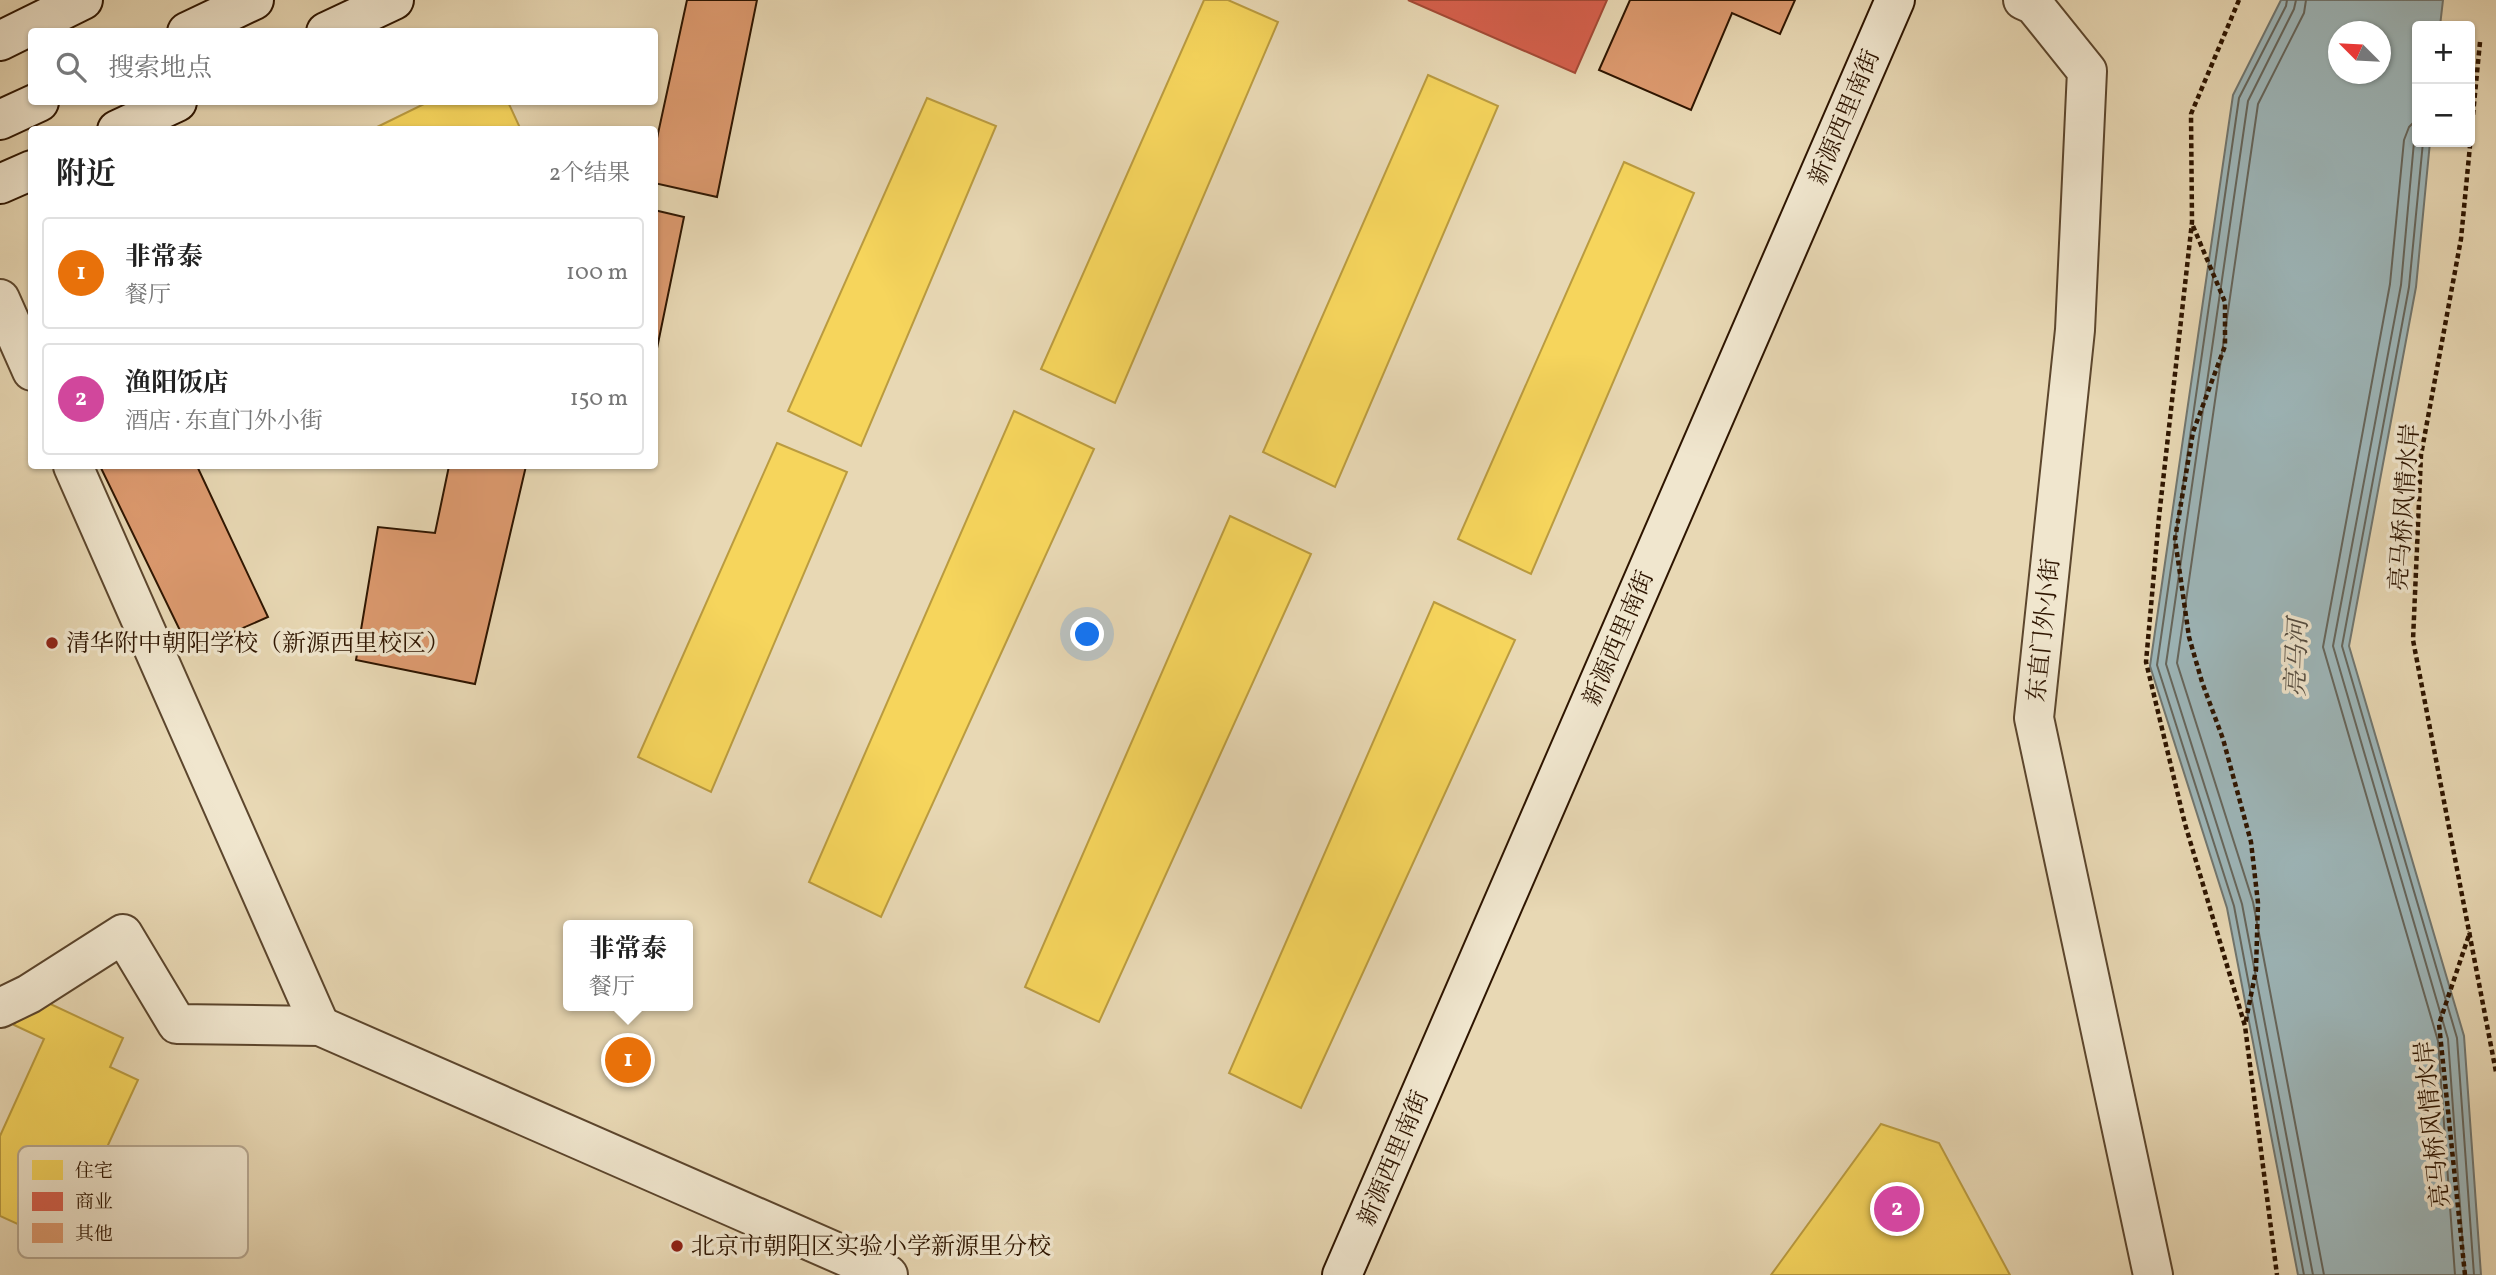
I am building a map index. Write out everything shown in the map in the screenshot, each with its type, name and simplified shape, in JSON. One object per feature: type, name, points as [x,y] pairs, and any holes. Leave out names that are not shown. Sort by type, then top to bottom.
[{"type":"street","points":[[0,41],[83,0]]},
{"type":"street","points":[[195,28],[254,0]]},
{"type":"street","points":[[334,28],[394,0]]},
{"type":"street","name":"新源西里南街","points":[[1342,1275],[1895,0]]},
{"type":"street","name":"东直门外小街","points":[[2023,0],[2034,5],[2087,71],[2075,330],[2034,718],[2152,1275]]},
{"type":"street","points":[[0,120],[32,105]]},
{"type":"street","points":[[126,126],[171,105]]},
{"type":"street","points":[[0,184],[28,172]]},
{"type":"street","points":[[0,299],[28,362]]},
{"type":"street","points":[[74,469],[320,1026]]},
{"type":"street","points":[[0,1008],[29,994],[123,934],[177,1024],[320,1026],[888,1275]]},
{"type":"path","points":[[2239,0],[2191,114],[2192,222],[2159,517],[2146,662],[2185,824],[2245,1026],[2277,1275]]},
{"type":"path","name":"亮马桥风情水岸","points":[[2480,42],[2461,239],[2421,455],[2413,640],[2496,1072]]},
{"type":"path","points":[[2192,222],[2225,302],[2225,346],[2193,432],[2175,539],[2189,637],[2223,739],[2251,842],[2258,904],[2256,970],[2245,1026]]},
{"type":"path","name":"亮马桥风情水岸","points":[[2465,1275],[2439,1024],[2470,931]]},
{"type":"water","name":"亮马河","points":[[2281,0],[2443,0],[2441,21],[2412,21],[2412,147],[2430,147],[2416,287],[2349,646],[2464,1036],[2481,1275],[2298,1275],[2227,908],[2150,666],[2233,95]]},
{"type":"building: 住宅","points":[[1204,0],[1228,0],[1278,22],[1115,403],[1041,369]]},
{"type":"building: 住宅","points":[[1428,75],[1498,106],[1335,487],[1263,452]]},
{"type":"building: 住宅","points":[[927,98],[996,126],[861,446],[788,411]]},
{"type":"building: 住宅","points":[[422,105],[509,105],[519,126],[379,126]]},
{"type":"building: 住宅","points":[[1624,162],[1694,193],[1531,574],[1458,539]]},
{"type":"building: 住宅","points":[[1014,411],[1094,449],[881,917],[809,882]]},
{"type":"building: 住宅","points":[[777,443],[847,472],[711,792],[638,757]]},
{"type":"building: 住宅","points":[[1230,516],[1311,554],[1099,1022],[1025,987]]},
{"type":"building: 住宅","points":[[1434,602],[1515,640],[1301,1108],[1229,1073]]},
{"type":"building: 住宅","points":[[29,994],[123,1038],[110,1067],[138,1080],[108,1146],[18,1146],[18,1224],[0,1216],[0,1136],[44,1039],[14,1025]]},
{"type":"building: 住宅","points":[[1881,1124],[1939,1143],[2010,1275],[1771,1275]]},
{"type":"building: 商业","points":[[1408,0],[1607,0],[1575,73]]},
{"type":"building: 其他","points":[[687,0],[757,0],[717,197],[658,184],[658,134]]},
{"type":"building: 其他","points":[[1630,0],[1795,0],[1780,34],[1732,13],[1691,110],[1599,70]]},
{"type":"building: 其他","points":[[658,211],[684,217],[658,344]]},
{"type":"building: 其他","points":[[101,469],[198,469],[268,617],[190,651]]},
{"type":"building: 其他","points":[[448,469],[525,469],[475,684],[356,660],[378,527],[435,533]]},
{"type":"place","name":"清华附中朝阳学校（新源西里校区）","points":[[52,643]]},
{"type":"place","name":"非常泰","points":[[628,1060]]},
{"type":"place","name":"渔阳饭店","points":[[1897,1209]]},
{"type":"place","name":"北京市朝阳区实验小学新源里分校","points":[[677,1246]]}]
